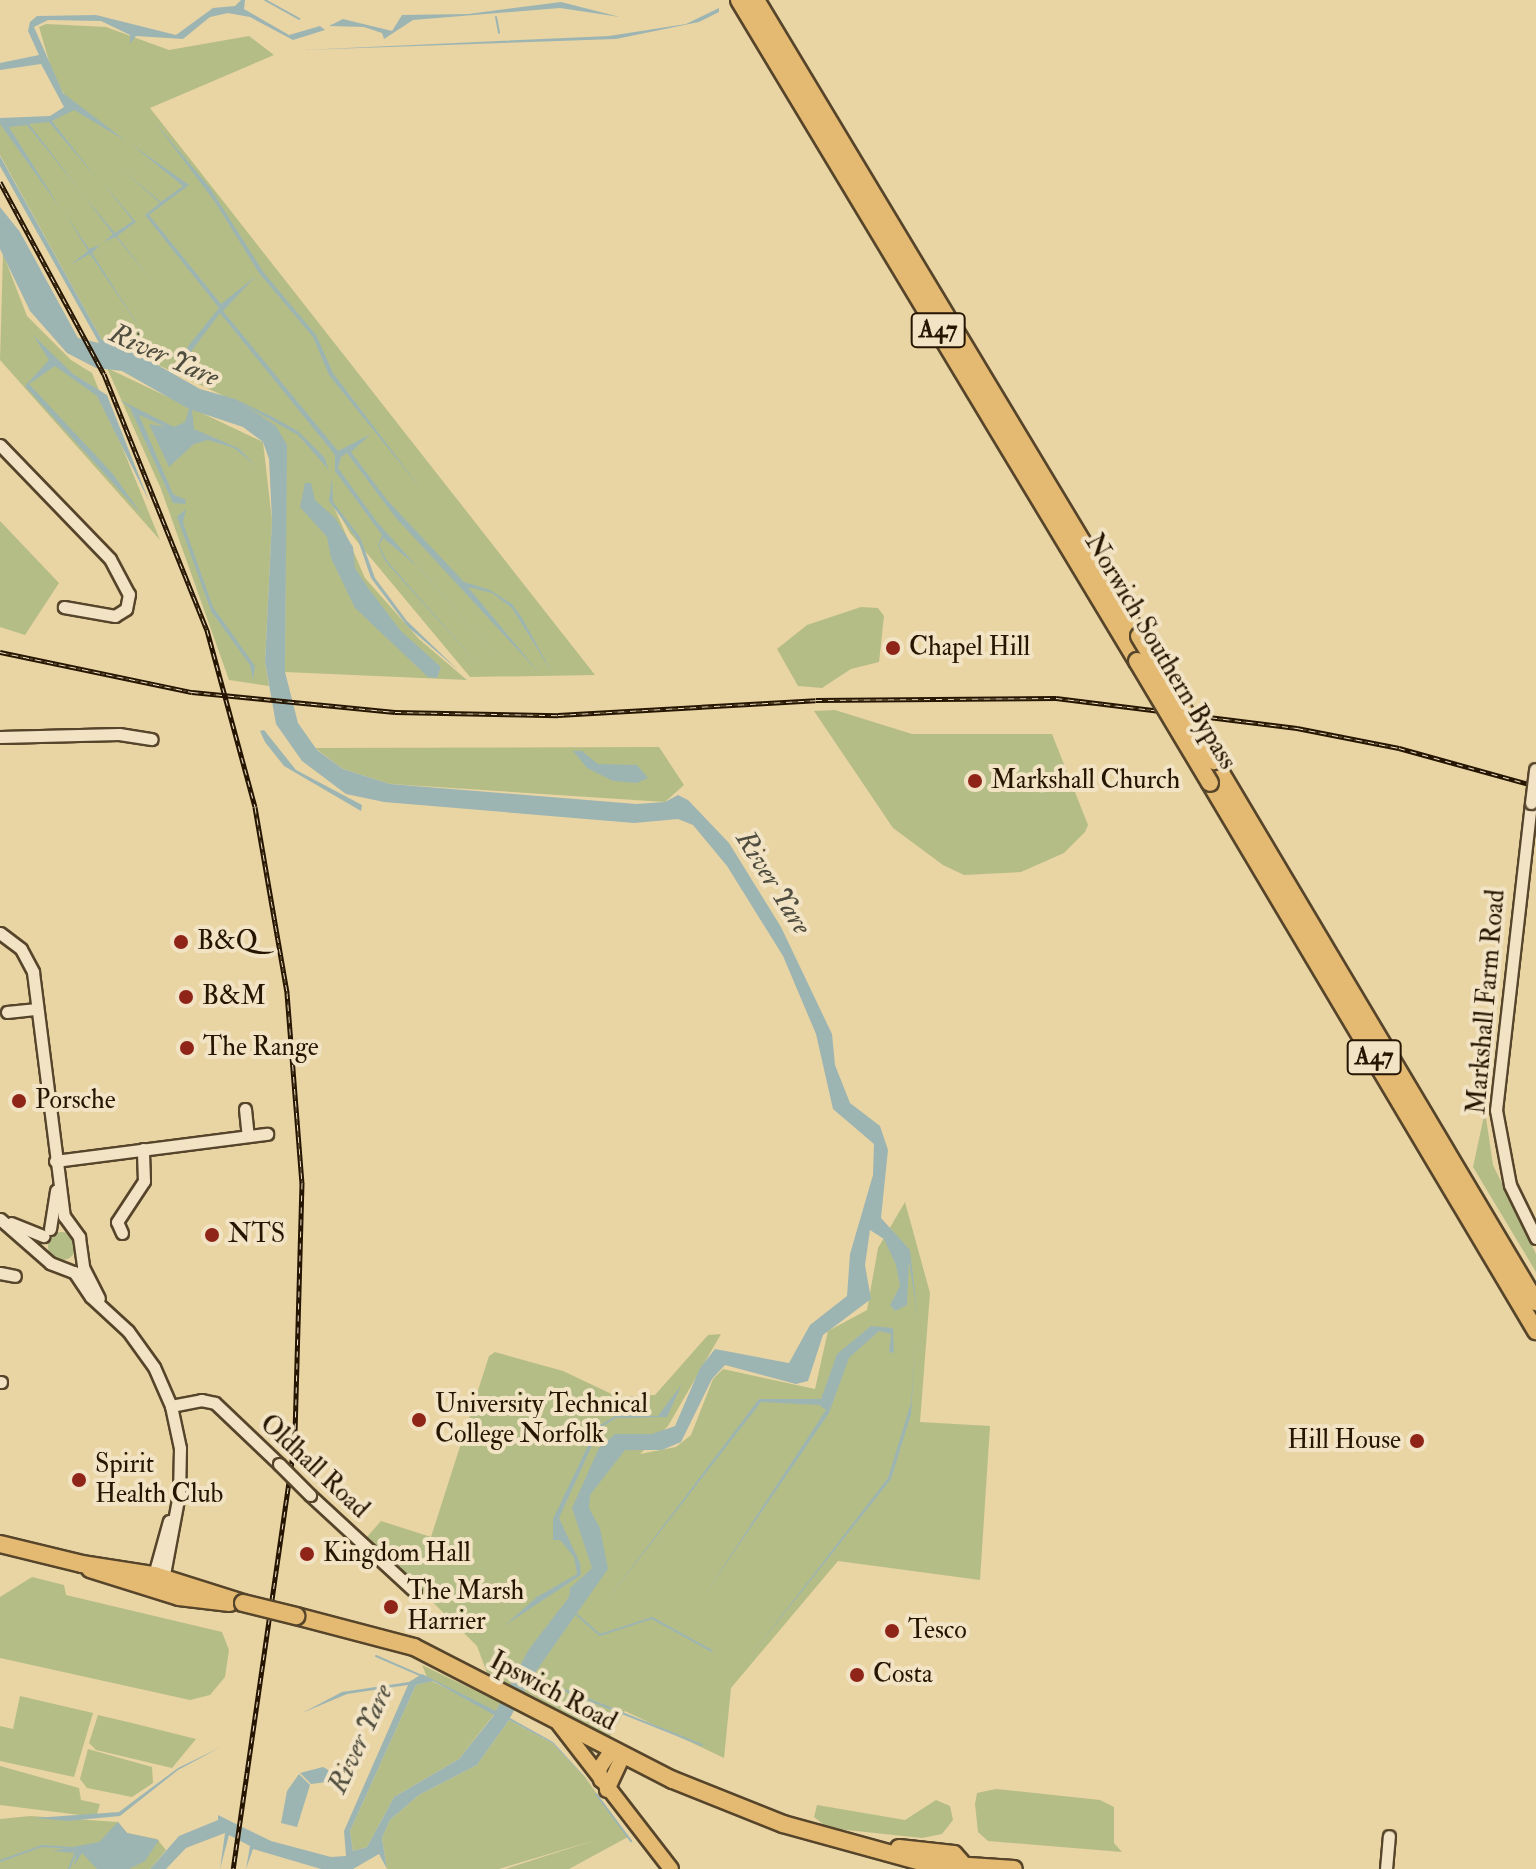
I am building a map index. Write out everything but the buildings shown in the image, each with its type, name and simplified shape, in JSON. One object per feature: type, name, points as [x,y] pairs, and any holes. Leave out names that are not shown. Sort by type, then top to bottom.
[{"type":"highway","name":"Norwich Southern Bypass","points":[[739,0],[1536,1331]]},
{"type":"highway","name":"Norwich Southern Bypass","points":[[756,0],[1536,1302]]},
{"type":"highway","name":"A47","points":[[1449,1183],[1536,1347]]},
{"type":"highway","name":"A47","points":[[1493,1228],[1536,1295]]},
{"type":"highway","name":"Ipswich Road","points":[[0,1544],[399,1642],[617,1753],[716,1799],[834,1841],[954,1854],[961,1862],[1014,1869]]},
{"type":"main road","points":[[556,1721],[671,1869]]},
{"type":"main road","points":[[604,1785],[617,1753]]},
{"type":"street","points":[[0,445],[104,552],[125,581],[129,602],[122,613],[103,616],[71,612]]},
{"type":"street","points":[[0,737],[119,734],[152,739]]},
{"type":"street","name":"Markshall Farm Road","points":[[1536,767],[1496,1110],[1504,1167],[1536,1238]]},
{"type":"street","points":[[0,933],[21,949],[33,972],[57,1178],[70,1228],[79,1237],[83,1267],[102,1306]]},
{"type":"street","points":[[7,1012],[37,1009]]},
{"type":"street","points":[[245,1109],[248,1136]]},
{"type":"street","points":[[55,1161],[267,1134]]},
{"type":"street","points":[[122,1233],[117,1222],[144,1181],[143,1149]]},
{"type":"street","points":[[42,1252],[57,1178]]},
{"type":"street","points":[[0,1218],[47,1233],[70,1228]]},
{"type":"street","points":[[0,1218],[42,1252],[50,1263],[63,1266],[145,1353],[171,1406],[180,1463],[158,1581]]},
{"type":"street","points":[[63,1266],[82,1251]]},
{"type":"street","points":[[0,1273],[15,1276]]},
{"type":"street","name":"Oldhall Road","points":[[171,1406],[201,1400],[215,1403],[415,1592]]},
{"type":"street","points":[[1386,1869],[1389,1836]]},
{"type":"green space","points":[[46,24],[106,27],[169,50],[249,36],[274,55],[150,108],[595,675],[470,677],[350,533],[330,498],[365,578],[419,639],[467,680],[285,672],[286,455],[245,406],[154,363],[127,341],[102,340],[0,155],[0,124],[52,121],[74,109],[54,78],[39,27]]},
{"type":"green space","points":[[3,254],[27,316],[71,360],[92,373],[160,540],[0,360]]},
{"type":"green space","points":[[107,368],[263,442],[272,520],[265,662],[269,686],[229,680],[161,489]]},
{"type":"green space","points":[[0,521],[59,583],[25,635],[0,627]]},
{"type":"green space","points":[[861,607],[878,608],[884,616],[879,662],[851,669],[822,688],[798,686],[777,649],[807,625]]},
{"type":"green space","points":[[835,710],[912,734],[1052,734],[1088,825],[1085,832],[1064,853],[1021,872],[964,875],[943,865],[893,828],[814,711]]},
{"type":"green space","points":[[659,747],[684,785],[665,802],[390,784],[343,769],[315,748]]},
{"type":"green space","points":[[1485,1111],[1493,1165],[1536,1254],[1536,1272],[1473,1167]]},
{"type":"green space","points":[[905,1202],[930,1293],[920,1422],[990,1426],[980,1580],[838,1561],[731,1688],[724,1758],[625,1711],[609,1738],[487,1673],[477,1646],[367,1537],[381,1521],[431,1537],[489,1356],[495,1352],[563,1371],[618,1397],[655,1395],[708,1335],[721,1334],[668,1426],[640,1454],[676,1447],[691,1435],[713,1379],[723,1369],[815,1389],[828,1331],[867,1310],[878,1248]]},
{"type":"green space","points":[[62,1232],[72,1236],[76,1246],[72,1256],[62,1260],[52,1256],[48,1246],[52,1236]]},
{"type":"green space","points":[[32,1577],[64,1585],[66,1595],[222,1632],[229,1650],[225,1677],[210,1695],[190,1700],[0,1658],[0,1597]]},
{"type":"green space","points":[[422,1665],[501,1703],[496,1712],[427,1677]]},
{"type":"green space","points":[[432,1681],[495,1713],[459,1759],[394,1797],[367,1847],[353,1851],[350,1831],[416,1685]]},
{"type":"green space","points":[[20,1696],[93,1713],[74,1777],[0,1761],[0,1726],[13,1729]]},
{"type":"green space","points":[[98,1715],[196,1739],[172,1768],[96,1750],[89,1743]]},
{"type":"green space","points":[[509,1720],[552,1743],[584,1776],[628,1837],[569,1869],[505,1869],[599,1839],[499,1869],[387,1869],[382,1838],[390,1820],[419,1795],[477,1765]]},
{"type":"green space","points":[[88,1749],[152,1767],[153,1783],[132,1797],[87,1788],[80,1779]]},
{"type":"green space","points":[[0,1766],[79,1788],[81,1800],[100,1804],[96,1817],[0,1805]]},
{"type":"green space","points":[[996,1789],[1100,1800],[1114,1807],[1114,1843],[1122,1852],[988,1841],[978,1832],[975,1804],[977,1793]]},
{"type":"green space","points":[[936,1800],[950,1806],[953,1820],[942,1834],[922,1838],[828,1828],[814,1817],[817,1805],[905,1820]]},
{"type":"green space","points":[[30,1816],[118,1822],[127,1833],[157,1839],[166,1850],[150,1869],[0,1869],[0,1819]]},
{"type":"water","points":[[245,0],[244,9],[289,35],[320,26],[325,30],[293,40],[250,17],[228,13],[210,17],[183,39],[136,36],[130,44],[130,35],[101,21],[48,20],[34,27],[63,93],[126,141],[74,110],[52,121],[97,179],[49,122],[29,124],[81,192],[27,125],[9,127],[60,208],[0,124],[0,118],[50,116],[64,107],[41,64],[0,70],[0,63],[39,55],[28,31],[30,22],[37,16],[96,15],[176,35],[213,8],[235,6]]},
{"type":"water","points":[[561,2],[620,17],[560,8],[413,20],[384,39],[382,33],[364,27],[329,26],[343,19],[392,31],[402,15],[468,14]]},
{"type":"water","points":[[719,8],[719,12],[699,22],[616,39],[303,50],[609,36],[686,24]]},
{"type":"water","points":[[154,121],[210,188],[264,273],[316,335],[333,373],[421,489],[329,375],[313,337],[259,273],[215,202]]},
{"type":"water","points":[[131,144],[189,185],[149,215],[221,304],[256,276],[223,311],[338,451],[371,434],[351,452],[387,500],[464,582],[490,590],[512,604],[553,674],[512,608],[492,593],[468,587],[540,674],[396,518],[347,453],[341,457],[338,468],[377,522],[417,566],[383,538],[379,545],[387,561],[485,672],[385,561],[378,545],[382,535],[335,471],[335,455],[220,313],[178,369],[189,345],[219,308],[145,215],[160,203],[121,169],[161,202],[183,186]]},
{"type":"water","points":[[0,156],[102,340],[133,344],[154,363],[200,389],[235,399],[271,416],[299,432],[324,457],[329,470],[298,435],[246,406],[276,426],[287,445],[285,672],[298,723],[317,750],[343,769],[390,784],[636,804],[665,802],[678,795],[688,800],[729,843],[781,927],[832,1034],[835,1065],[850,1103],[880,1126],[888,1150],[881,1218],[910,1250],[918,1319],[909,1261],[907,1305],[895,1311],[890,1305],[900,1286],[896,1265],[884,1239],[870,1230],[865,1265],[871,1299],[823,1335],[808,1381],[796,1384],[725,1365],[712,1379],[681,1442],[662,1450],[625,1450],[590,1495],[589,1508],[600,1528],[608,1569],[532,1677],[510,1718],[553,1742],[595,1788],[552,1743],[509,1720],[477,1765],[419,1795],[390,1820],[382,1838],[387,1869],[379,1854],[353,1869],[321,1869],[253,1849],[246,1869],[250,1846],[229,1835],[220,1869],[225,1833],[186,1848],[166,1869],[150,1869],[179,1836],[218,1820],[218,1815],[271,1841],[331,1857],[346,1856],[344,1831],[408,1685],[347,1694],[302,1713],[342,1692],[409,1682],[422,1674],[496,1711],[529,1649],[569,1597],[570,1588],[592,1568],[572,1508],[599,1448],[615,1434],[652,1434],[675,1426],[700,1368],[715,1349],[789,1363],[810,1325],[847,1296],[850,1254],[873,1175],[874,1144],[833,1109],[816,1034],[783,956],[727,866],[693,825],[678,819],[634,823],[384,802],[346,794],[302,761],[276,724],[265,662],[272,520],[269,459],[263,442],[243,427],[192,410],[194,429],[238,448],[256,466],[234,448],[208,440],[194,444],[169,467],[149,424],[165,427],[139,415],[173,494],[186,500],[185,504],[173,503],[130,408],[120,400],[174,427],[185,422],[189,409],[122,371],[96,368],[67,353],[30,311],[0,249],[0,207],[20,232],[78,338],[99,343],[0,166]],"holes":[[[433,1681],[494,1715],[459,1759],[394,1797],[367,1847],[353,1851],[350,1831],[416,1685]]]},
{"type":"water","points":[[101,181],[136,222],[117,236],[152,281],[116,237],[104,242],[113,234],[84,196],[115,233],[133,221]]},
{"type":"water","points":[[64,212],[89,249],[100,245],[92,253],[144,334],[90,254],[70,265],[88,251]]},
{"type":"water","points":[[33,335],[73,374],[107,395],[149,501],[97,396],[55,366],[29,384],[113,474],[142,515],[25,386],[49,360]]},
{"type":"water","points":[[332,477],[333,502],[360,537],[375,578],[407,621],[458,670],[408,627],[371,578],[358,540],[329,501]]},
{"type":"water","points":[[305,483],[311,483],[315,500],[335,518],[353,547],[355,568],[369,589],[401,631],[441,667],[437,678],[428,677],[355,608],[331,558],[327,537],[300,507]]},
{"type":"water","points":[[186,509],[183,523],[213,607],[255,666],[253,680],[250,665],[211,611],[177,517]]},
{"type":"water","points":[[264,730],[296,770],[362,805],[361,811],[284,766],[265,742],[260,731]]},
{"type":"water","points":[[573,751],[582,751],[598,764],[637,765],[648,778],[637,783],[613,781],[587,768]]},
{"type":"water","points":[[871,1326],[893,1328],[894,1353],[889,1352],[891,1334],[879,1331],[849,1358],[829,1413],[704,1596],[826,1410],[819,1405],[761,1402],[604,1604],[759,1399],[821,1399],[837,1354]]},
{"type":"water","points":[[916,1339],[911,1414],[891,1479],[745,1663],[888,1478],[911,1403]]},
{"type":"water","points":[[682,1384],[667,1417],[616,1418],[600,1428],[559,1518],[580,1563],[581,1575],[504,1626],[537,1597],[577,1574],[574,1557],[560,1540],[553,1540],[553,1519],[597,1427],[617,1415],[658,1416]]},
{"type":"water","points":[[221,1747],[178,1770],[120,1816],[68,1821],[34,1818],[119,1812],[178,1768]]},
{"type":"water","points":[[323,1767],[330,1771],[327,1782],[311,1784],[300,1773]]},
{"type":"water","points":[[299,1774],[310,1785],[297,1827],[281,1823],[287,1791]]},
{"type":"water","points":[[118,1822],[127,1833],[159,1840],[145,1861],[129,1869],[97,1869],[82,1853],[74,1866],[76,1853],[52,1851],[99,1842]]},
{"type":"waterway","points":[[265,0],[299,19]]},
{"type":"waterway","points":[[496,17],[499,33]]},
{"type":"waterway","points":[[577,1615],[600,1635],[652,1618],[712,1651]]},
{"type":"waterway","points":[[376,1656],[420,1675]]},
{"type":"waterway","points":[[532,1677],[702,1745]]},
{"type":"waterway","points":[[596,1794],[631,1841]]},
{"type":"waterway","points":[[0,1861],[42,1846],[72,1848]]},
{"type":"waterway","points":[[69,1869],[76,1851]]},
{"type":"railway","points":[[0,182],[104,374],[207,630],[255,807],[287,993],[302,1183],[295,1440],[233,1869]]},
{"type":"railway","points":[[0,652],[192,692],[395,712],[558,715],[816,700],[1056,698],[1297,728],[1399,748],[1536,786]]},
{"type":"place","name":"Chapel Hill","points":[[893,648]]},
{"type":"place","name":"Markshall Church","points":[[975,781]]},
{"type":"place","name":"B&Q","points":[[181,942]]},
{"type":"place","name":"B&M","points":[[186,997]]},
{"type":"place","name":"The Range","points":[[187,1048]]},
{"type":"place","name":"Porsche","points":[[19,1101]]},
{"type":"place","name":"NTS","points":[[212,1235]]},
{"type":"place","name":"University Technical College Norfolk","points":[[419,1420]]},
{"type":"place","name":"Hill House","points":[[1417,1441]]},
{"type":"place","name":"Spirit Health Club","points":[[79,1480]]},
{"type":"place","name":"Kingdom Hall","points":[[307,1554]]},
{"type":"place","name":"The Marsh Harrier","points":[[391,1607]]},
{"type":"place","name":"Tesco","points":[[892,1631]]},
{"type":"place","name":"Costa","points":[[857,1675]]},
{"type":"water label","name":"River Yare","points":[[164,356]]},
{"type":"water label","name":"River Yare","points":[[773,883]]},
{"type":"water label","name":"River Yare","points":[[361,1739]]}]
